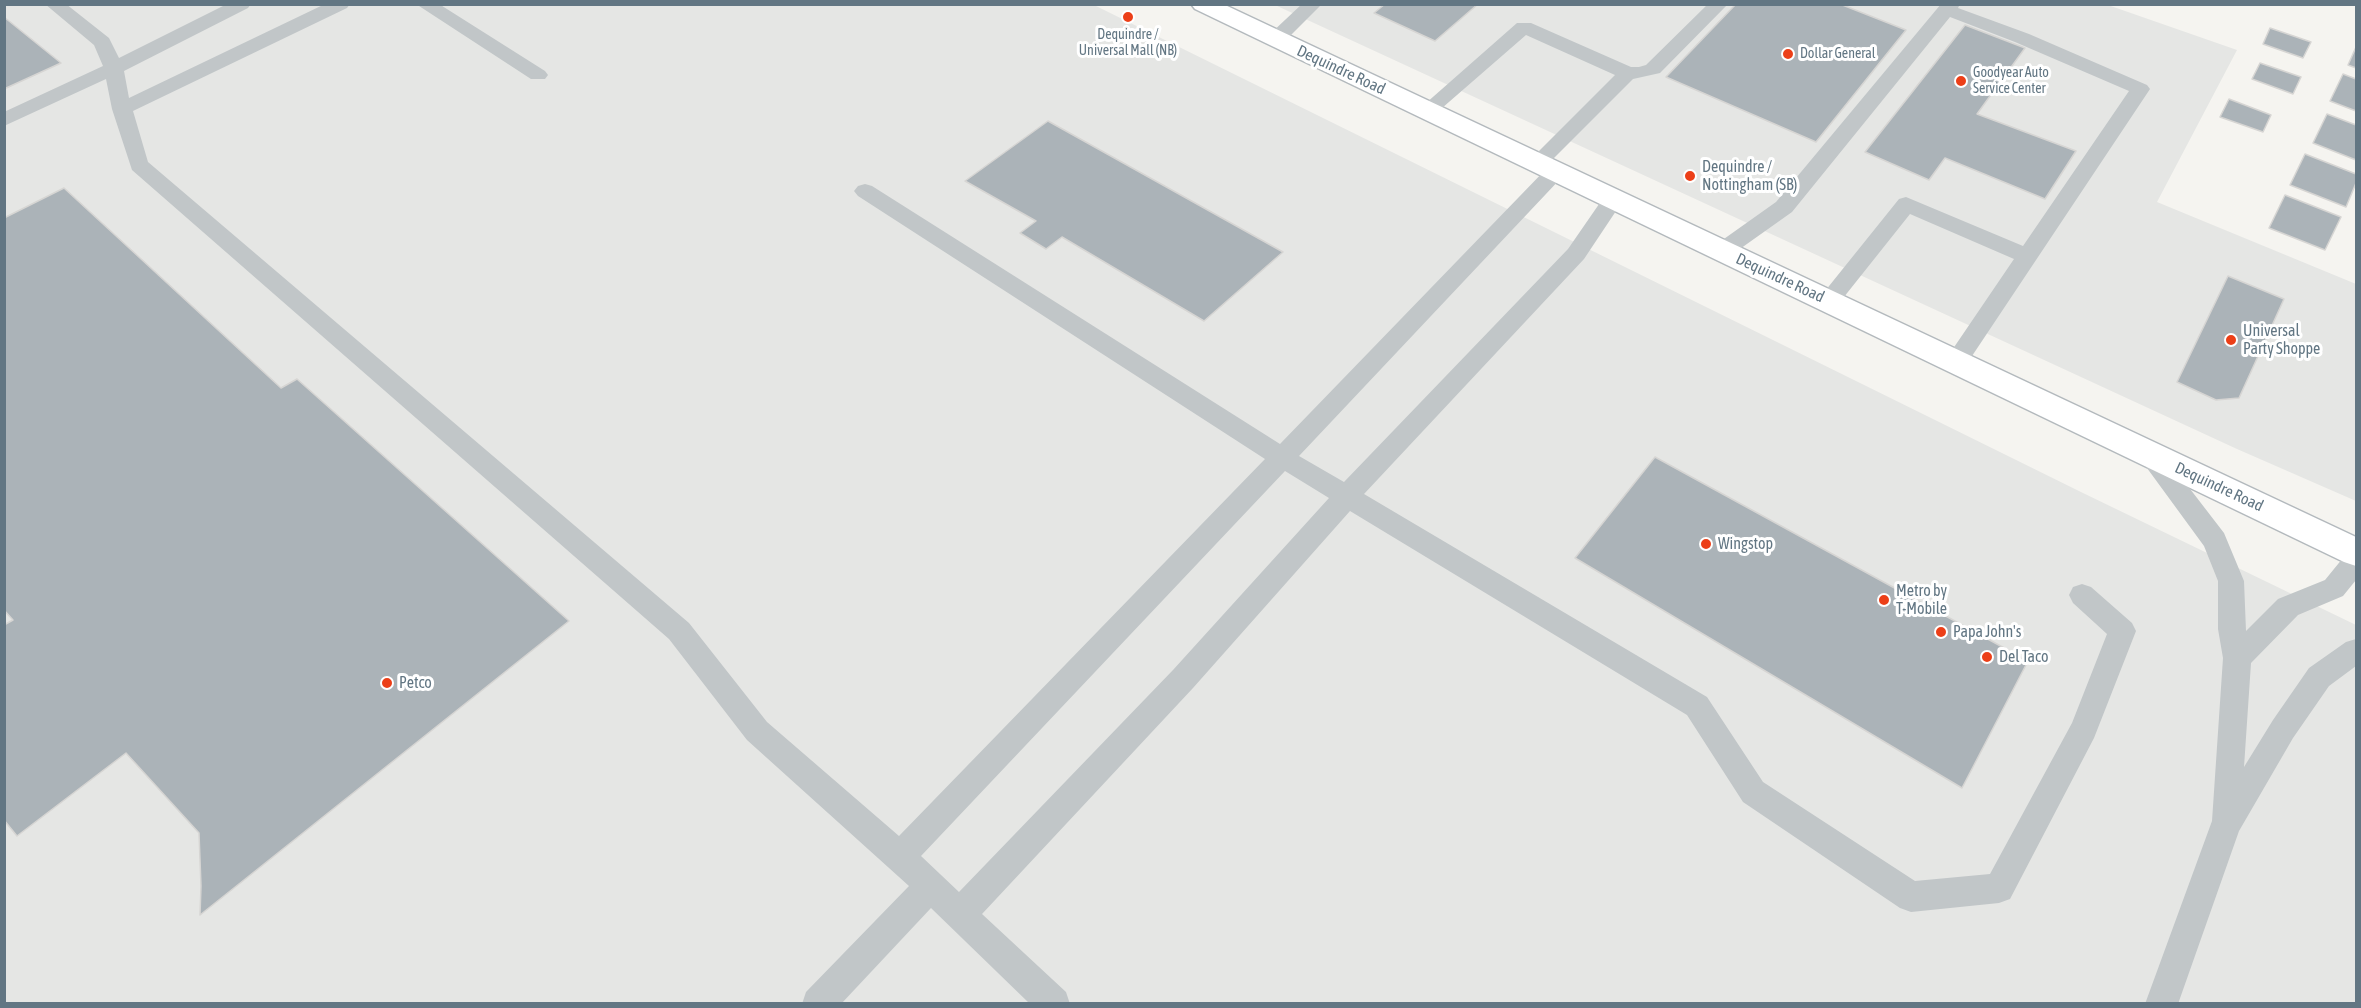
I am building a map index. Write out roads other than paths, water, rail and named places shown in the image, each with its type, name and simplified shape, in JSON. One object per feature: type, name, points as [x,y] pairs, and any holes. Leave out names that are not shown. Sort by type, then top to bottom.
[{"type":"main road","name":"Dequindre Road","points":[[1203,4],[2356,552]]},
{"type":"lane","points":[[54,4],[102,42],[114,68],[122,109],[139,165],[679,631],[757,731],[900,857],[1054,1004]]},
{"type":"lane","points":[[4,120],[242,4]]},
{"type":"lane","points":[[122,109],[341,4]]},
{"type":"lane","points":[[425,4],[538,75]]},
{"type":"lane","points":[[1276,39],[1313,4]]},
{"type":"lane","points":[[1427,111],[1524,27],[1628,74],[1641,73],[1653,69],[1719,4]]},
{"type":"lane","points":[[1722,251],[1784,207],[1949,7],[2140,88],[1956,362]]},
{"type":"lane","points":[[900,857],[1283,458],[1628,74]]},
{"type":"lane","points":[[865,191],[1283,458],[1697,706],[1754,792],[1911,897],[1999,888],[2084,729],[2122,631],[2082,595]]},
{"type":"lane","points":[[960,914],[1183,679],[1347,496],[1576,254],[1613,199]]},
{"type":"lane","points":[[1828,301],[1906,204],[2026,256]]},
{"type":"lane","points":[[2148,453],[2215,542],[2231,581],[2232,629],[2237,658],[2226,824]]},
{"type":"lane","points":[[2237,658],[2288,607],[2334,588],[2356,561]]},
{"type":"lane","points":[[2161,1004],[2226,824],[2283,729],[2319,676],[2356,651]]},
{"type":"lane","points":[[818,1004],[930,886]]},
{"type":"place","name":"Dequindre / Universal Mall (NB)","points":[[1128,17]]},
{"type":"place","name":"Dollar General","points":[[1788,54]]},
{"type":"place","name":"Goodyear Auto Service Center","points":[[1961,81]]},
{"type":"place","name":"Dequindre / Nottingham (SB)","points":[[1690,176]]},
{"type":"place","name":"Universal Party Shoppe","points":[[2231,340]]},
{"type":"place","name":"Wingstop","points":[[1706,544]]},
{"type":"place","name":"Metro by T-Mobile","points":[[1884,600]]},
{"type":"place","name":"Papa John's","points":[[1941,632]]},
{"type":"place","name":"Del Taco","points":[[1987,657]]},
{"type":"place","name":"Petco","points":[[387,683]]}]
